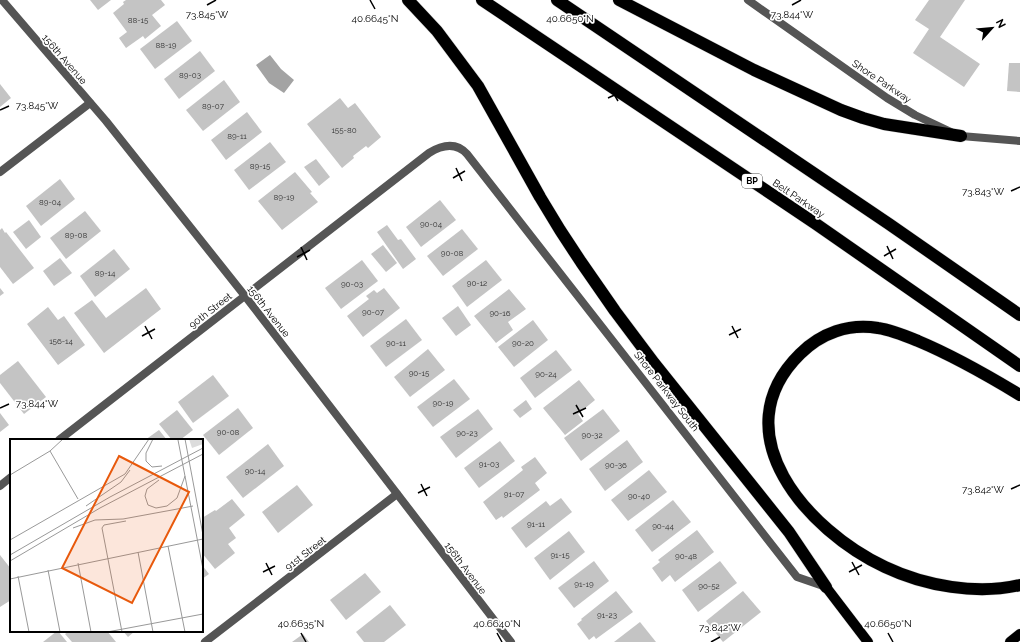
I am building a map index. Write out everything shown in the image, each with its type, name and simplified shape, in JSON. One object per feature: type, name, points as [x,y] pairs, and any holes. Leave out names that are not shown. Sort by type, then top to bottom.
[{"type":"highway","points":[[408,0],[437,31],[478,86],[544,204],[581,262],[615,311],[649,357],[792,536],[826,588]]},
{"type":"highway","name":"Belt Parkway","points":[[482,0],[841,241],[1020,366]]},
{"type":"highway","points":[[557,0],[1020,314]]},
{"type":"highway","points":[[619,0],[760,73],[841,110],[884,124],[961,136]]},
{"type":"highway","points":[[1020,395],[950,356],[911,338],[880,328],[854,326],[828,334],[816,341],[805,349],[791,364],[778,382],[771,407],[769,422],[770,437],[777,465],[793,493],[833,534],[861,554],[886,568],[929,582],[970,588],[990,588],[1020,584]]},
{"type":"main road","points":[[826,588],[868,642]]},
{"type":"main road","points":[[1010,642],[1020,634]]},
{"type":"street","name":"156th Avenue","points":[[2,0],[90,103],[245,296],[510,642]]},
{"type":"street","name":"Shore Parkway","points":[[748,0],[887,98],[915,114],[961,136],[1020,141]]},
{"type":"street","points":[[0,172],[90,103]]},
{"type":"street","name":"Shore Parkway South","points":[[453,146],[463,150],[467,154],[797,577],[826,588]]},
{"type":"street","name":"90th Street","points":[[60,439],[429,153],[441,147],[453,146]]},
{"type":"street","points":[[0,486],[10,478]]},
{"type":"street","name":"91st Street","points":[[206,642],[397,494]]},
{"type":"shaded area","points":[[270,55],[281,69],[294,80],[284,93],[269,83],[256,65]]},
{"type":"building","points":[[90,0],[111,0],[98,10]]},
{"type":"building","points":[[126,0],[161,0],[165,5],[152,15],[161,26],[145,39],[143,36],[126,48],[119,38],[127,32],[113,13],[124,4],[123,2]]},
{"type":"building","points":[[929,0],[965,0],[940,37],[980,64],[964,87],[913,53],[929,29],[915,20]]},
{"type":"building","points":[[177,21],[192,41],[155,69],[140,49]]},
{"type":"building","points":[[200,51],[215,71],[179,99],[164,79]]},
{"type":"building","points":[[1009,63],[1020,63],[1020,92],[1007,91]]},
{"type":"building","points":[[224,80],[240,102],[203,131],[186,110]]},
{"type":"building","points":[[0,84],[11,98],[0,107]]},
{"type":"building","points":[[340,98],[348,108],[355,103],[381,137],[368,148],[366,146],[353,156],[354,158],[342,168],[307,124]]},
{"type":"building","points":[[247,112],[262,132],[226,160],[211,140]]},
{"type":"building","points":[[270,142],[286,162],[249,190],[234,170]]},
{"type":"building","points":[[316,159],[330,177],[319,186],[304,167]]},
{"type":"building","points":[[295,172],[312,192],[310,193],[318,202],[282,230],[258,201]]},
{"type":"building","points":[[60,179],[75,199],[41,226],[26,206]]},
{"type":"building","points":[[440,200],[456,220],[421,247],[406,227]]},
{"type":"building","points":[[85,211],[101,231],[66,259],[50,238]]},
{"type":"building","points":[[29,220],[41,237],[26,249],[13,232]]},
{"type":"building","points":[[387,225],[398,240],[401,239],[416,259],[403,269],[377,232]]},
{"type":"building","points":[[2,228],[34,268],[13,284],[0,267],[0,230]]},
{"type":"building","points":[[462,229],[478,249],[443,276],[427,256]]},
{"type":"building","points":[[383,245],[397,263],[386,272],[371,254]]},
{"type":"building","points":[[114,249],[130,269],[95,297],[80,276]]},
{"type":"building","points":[[60,258],[72,273],[54,286],[43,271]]},
{"type":"building","points":[[362,260],[378,281],[341,309],[325,288]]},
{"type":"building","points":[[486,260],[502,280],[467,307],[452,286]]},
{"type":"building","points":[[0,288],[4,293],[0,296]]},
{"type":"building","points":[[146,288],[161,309],[104,353],[74,313],[92,300],[106,318]]},
{"type":"building","points":[[384,288],[400,308],[363,337],[347,316],[369,299],[366,296],[374,290],[377,293]]},
{"type":"building","points":[[509,289],[526,309],[508,322],[513,330],[496,343],[474,316]]},
{"type":"building","points":[[458,306],[471,325],[456,336],[442,318]]},
{"type":"building","points":[[48,307],[58,320],[64,316],[85,345],[58,365],[27,324]]},
{"type":"building","points":[[406,319],[422,340],[386,367],[370,346]]},
{"type":"building","points":[[533,320],[548,340],[514,367],[498,347]]},
{"type":"building","points":[[428,349],[445,370],[410,397],[394,377]]},
{"type":"building","points":[[556,350],[572,370],[535,398],[520,378]]},
{"type":"building","points":[[18,361],[46,397],[24,414],[0,383],[0,375]]},
{"type":"building","points":[[213,375],[229,396],[193,423],[178,402]]},
{"type":"building","points":[[454,379],[470,399],[433,427],[417,407]]},
{"type":"building","points":[[579,380],[595,400],[578,414],[583,421],[565,435],[543,408]]},
{"type":"building","points":[[526,400],[532,409],[520,418],[513,410]]},
{"type":"building","points":[[238,408],[253,428],[219,455],[203,435]]},
{"type":"building","points":[[478,409],[493,429],[456,458],[440,437]]},
{"type":"building","points":[[603,409],[620,431],[581,461],[564,438]]},
{"type":"building","points":[[177,410],[193,430],[181,439],[171,439],[159,424]]},
{"type":"building","points":[[0,413],[9,425],[0,432]]},
{"type":"building","points":[[159,430],[166,439],[146,439]]},
{"type":"building","points":[[627,440],[643,462],[605,491],[589,469]]},
{"type":"building","points":[[500,441],[515,461],[479,488],[464,468]]},
{"type":"building","points":[[268,444],[284,466],[243,498],[226,477]]},
{"type":"building","points":[[535,457],[547,473],[535,483],[540,490],[503,518],[502,516],[496,520],[483,502],[523,470],[521,467]]},
{"type":"building","points":[[649,470],[667,492],[628,521],[611,500]]},
{"type":"building","points":[[297,485],[313,505],[278,533],[262,512]]},
{"type":"building","points":[[561,498],[572,512],[526,548],[511,528],[546,501],[550,506]]},
{"type":"building","points":[[232,499],[245,515],[229,528],[236,538],[228,544],[235,553],[215,569],[203,554],[203,517],[215,510],[216,511]]},
{"type":"building","points":[[673,500],[691,522],[652,552],[635,530]]},
{"type":"building","points":[[697,530],[714,552],[675,582],[670,575],[662,582],[652,568],[660,562],[658,560]]},
{"type":"building","points":[[569,531],[585,552],[550,580],[534,558]]},
{"type":"building","points":[[0,555],[10,568],[10,601],[0,607]]},
{"type":"building","points":[[594,561],[609,581],[574,608],[558,588]]},
{"type":"building","points":[[720,561],[737,583],[698,612],[682,590]]},
{"type":"building","points":[[203,566],[209,574],[203,578]]},
{"type":"building","points":[[365,573],[381,592],[346,620],[330,600]]},
{"type":"building","points":[[616,591],[633,612],[596,639],[594,636],[589,640],[577,624],[582,620],[581,619]]},
{"type":"building","points":[[743,591],[761,612],[723,642],[706,621]]},
{"type":"building","points":[[390,605],[406,625],[384,642],[364,642],[356,632]]},
{"type":"building","points":[[640,622],[656,642],[614,642]]},
{"type":"building","points":[[56,632],[59,632],[67,642],[43,642]]},
{"type":"building","points":[[68,632],[108,632],[116,642],[72,642],[65,634]]},
{"type":"building","points":[[124,632],[134,632],[128,637]]},
{"type":"building","points":[[303,634],[309,642],[292,642]]}]
